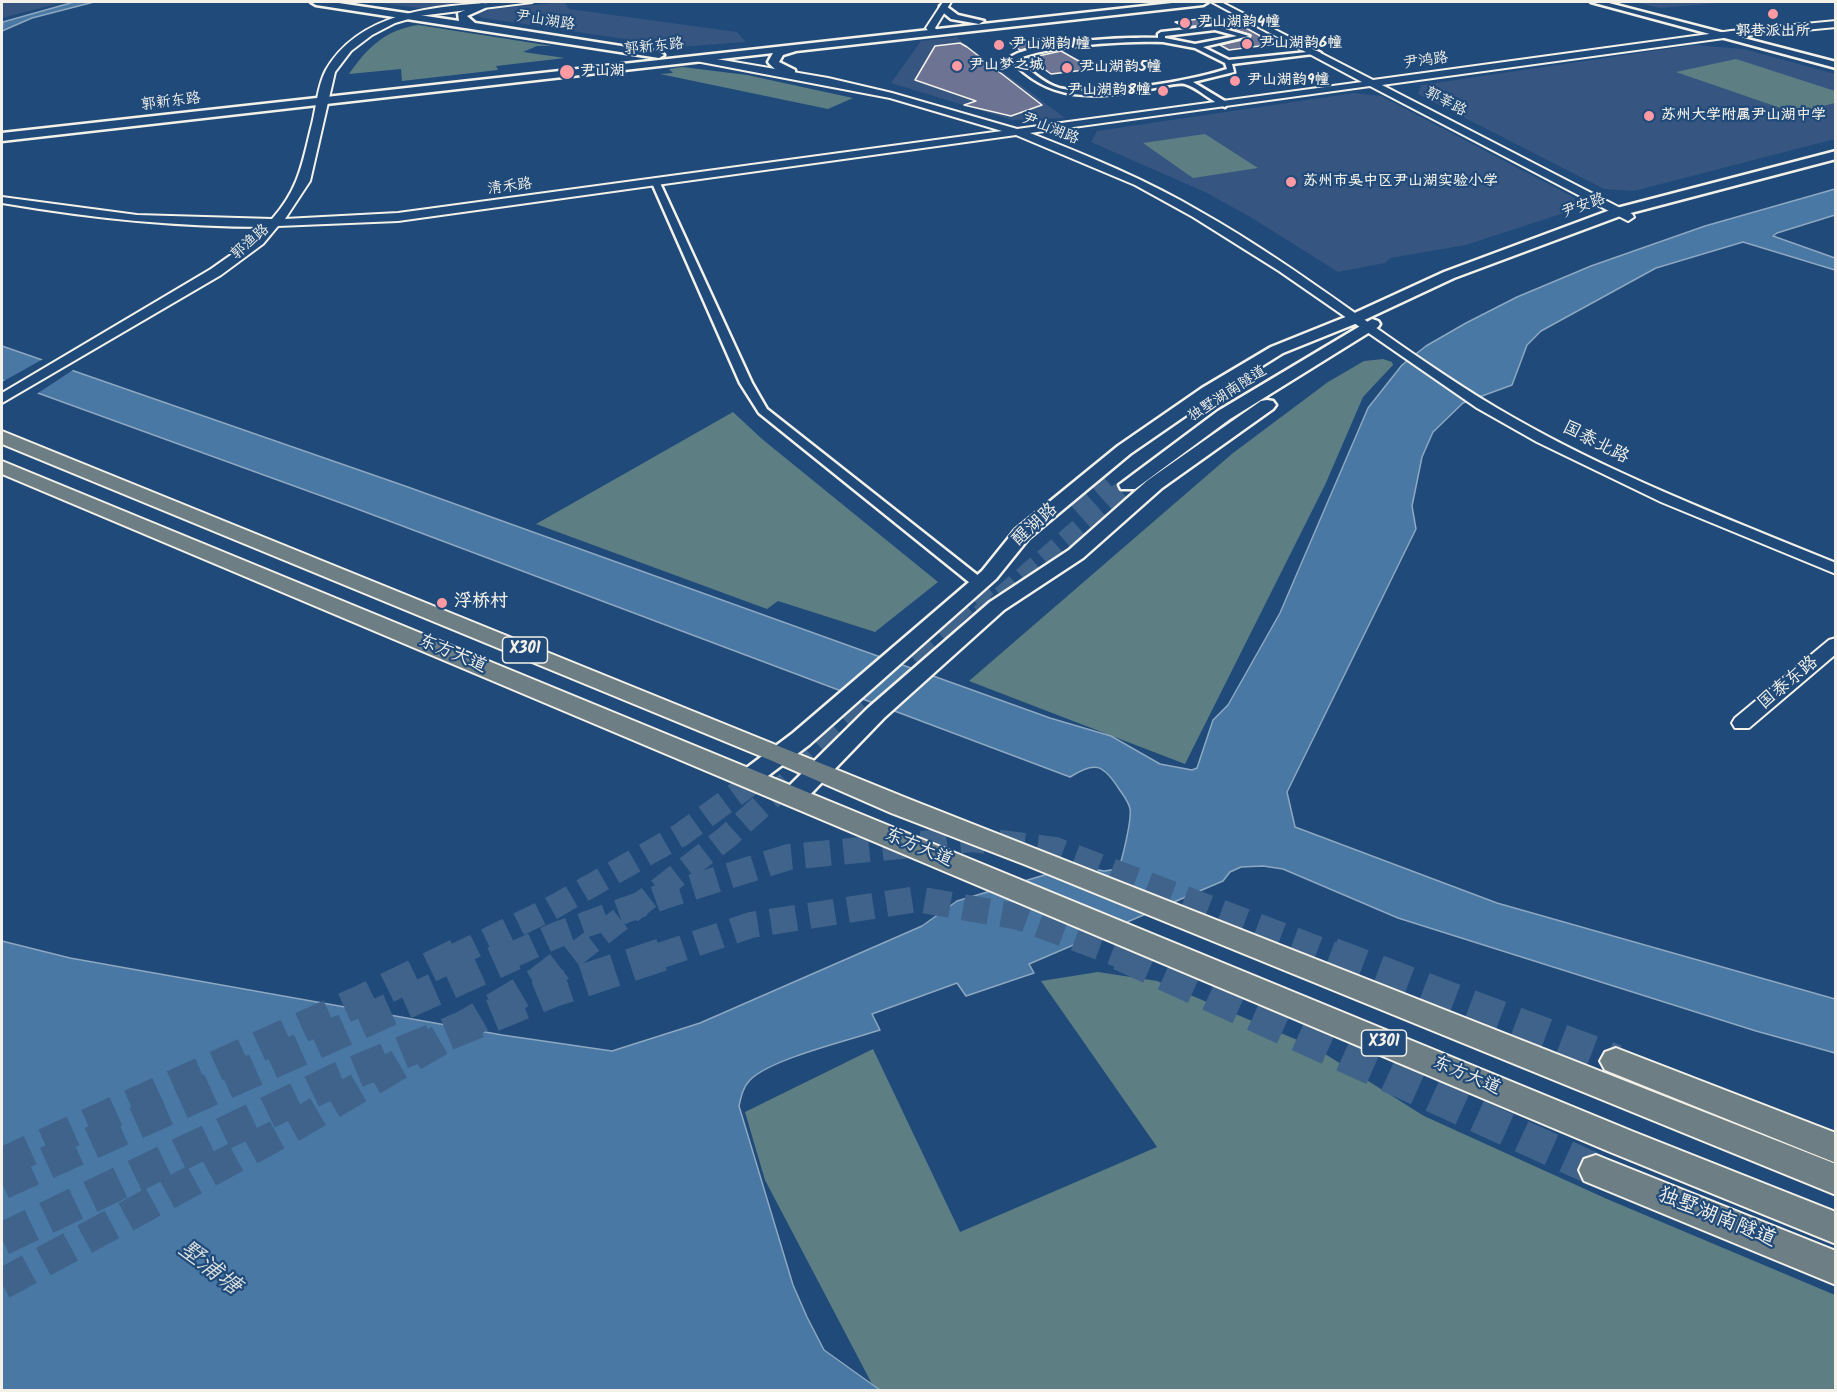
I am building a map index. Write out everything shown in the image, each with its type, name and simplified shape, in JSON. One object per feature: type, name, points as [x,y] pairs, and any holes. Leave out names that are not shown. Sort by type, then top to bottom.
[{"type":"main road","name":"尹山湖路","points":[[316,2],[676,57]]},
{"type":"main road","name":"尹山湖路","points":[[330,2],[695,57]]},
{"type":"main road","name":"郭新东路","points":[[2,137],[565,69],[797,47],[1004,20],[1171,2]]},
{"type":"main road","name":"郭新东路","points":[[2,132],[1203,2]]},
{"type":"main road","points":[[1596,2],[1836,63]]},
{"type":"main road","points":[[1606,2],[1728,35]]},
{"type":"main road","points":[[945,5],[951,15],[961,18],[1004,20]]},
{"type":"main road","points":[[470,23],[463,20],[462,15],[482,6]]},
{"type":"main road","points":[[565,69],[588,64],[601,56],[600,50],[588,44]]},
{"type":"main road","points":[[790,72],[774,65],[773,58],[779,53],[797,47]]},
{"type":"main road","name":"尹安路","points":[[1361,323],[1525,253],[1623,215],[1836,155]]},
{"type":"main road","name":"尹安路","points":[[1623,215],[1836,160]]},
{"type":"main road","points":[[793,797],[876,713],[997,606],[1076,554],[1155,484],[1293,386],[1361,323]]},
{"type":"main road","name":"独墅湖南隧道","points":[[1108,482],[1188,420],[1282,361],[1361,323]]},
{"type":"main road","name":"独墅湖南隧道","points":[[1128,485],[1224,415],[1361,323]]},
{"type":"main road","name":"醒湖路","points":[[749,778],[801,739],[980,584],[1022,534],[1124,450],[1208,392],[1276,350],[1361,323]]},
{"type":"main road","name":"东方大道","points":[[2,437],[779,754],[900,806],[1048,862],[1836,1180]]},
{"type":"main road","name":"东方大道","points":[[2,466],[995,882],[1622,1142],[1836,1228]]},
{"type":"main road","points":[[1616,1061],[1836,1148]]},
{"type":"main road","name":"独墅湖南隧道","points":[[1596,1170],[1836,1269]]},
{"type":"street","name":"郭渔路","points":[[2,399],[216,272],[259,241],[290,206],[304,181],[330,72],[348,47],[371,30],[405,15],[528,2]]},
{"type":"street","name":"郭莘路","points":[[1216,2],[1377,84],[1623,215]]},
{"type":"street","points":[[932,30],[945,5]]},
{"type":"street","name":"尹鸿路","points":[[1021,133],[1728,35],[1836,24]]},
{"type":"street","points":[[1164,40],[1161,34],[1215,28],[1246,36],[1196,46]]},
{"type":"street","points":[[1164,40],[1196,46],[1217,54],[1228,62],[1231,70],[1187,82],[1085,93],[1056,90],[1012,58],[1028,51],[1061,46],[1164,40]]},
{"type":"street","points":[[1228,62],[1317,53]]},
{"type":"street","name":"尹山湖路","points":[[695,57],[790,72],[896,95],[1021,133],[1126,178],[1196,214],[1361,323]]},
{"type":"street","points":[[1187,82],[1225,105]]},
{"type":"street","name":"清禾路","points":[[2,200],[64,211],[130,218],[275,223],[398,217],[1021,133]]},
{"type":"street","points":[[656,183],[746,382],[763,411],[980,584]]},
{"type":"street","name":"国泰北路","points":[[1361,323],[1479,402],[1601,470],[1836,570]]},
{"type":"street","name":"国泰东路","points":[[1742,723],[1836,644]]},
{"type":"shaded area","points":[[2,2],[64,2],[2,18]]},
{"type":"shaded area","points":[[372,2],[487,2],[418,8]]},
{"type":"shaded area","points":[[565,2],[569,9],[737,32],[746,42],[679,47],[483,18],[477,15],[492,9]]},
{"type":"shaded area","points":[[1634,2],[1730,2],[1660,8]]},
{"type":"shaded area","name":"尹山梦之城","points":[[956,37],[1065,118],[1012,120],[891,83],[921,41]]},
{"type":"shaded area","name":"苏州大学附属尹山湖中学","points":[[1694,45],[1744,49],[1835,74],[1835,139],[1634,191],[1604,189],[1418,94],[1421,85]]},
{"type":"shaded area","name":"苏州市吴中区尹山湖实验小学","points":[[1354,93],[1381,96],[1575,198],[1573,210],[1466,245],[1390,258],[1385,263],[1338,272],[1252,218],[1207,193],[1091,142],[1097,131]]},
{"type":"green space","points":[[418,25],[552,46],[537,46],[523,52],[565,58],[496,66],[498,70],[402,81],[401,69],[349,74],[370,48],[386,36],[406,27]]},
{"type":"green space","points":[[1736,59],[1835,91],[1835,103],[1795,113],[1676,72]]},
{"type":"green space","points":[[682,67],[747,75],[853,98],[828,109],[660,74],[673,73],[669,69]]},
{"type":"green space","points":[[1205,134],[1258,168],[1193,178],[1143,143]]},
{"type":"green space","points":[[1383,359],[1392,362],[1393,365],[1363,397],[1325,485],[1185,764],[969,681],[1233,453],[1328,382],[1364,361]]},
{"type":"green space","points":[[733,412],[762,439],[938,582],[875,632],[778,601],[767,609],[536,524]]},
{"type":"green space","points":[[1098,972],[1157,981],[1314,1047],[1424,1116],[1607,1199],[1835,1295],[1835,1390],[880,1390],[872,1384],[765,1180],[745,1112],[873,1049],[960,1232],[1157,1147],[1041,981]]},
{"type":"water","points":[[74,2],[94,2],[32,18],[2,31],[3,22]]},
{"type":"water","name":"墅浦塘","points":[[1835,189],[1835,215],[1773,236],[1835,258],[1835,270],[1743,242],[1656,268],[1541,331],[1527,345],[1512,385],[1463,403],[1433,432],[1422,457],[1412,506],[1416,529],[1287,792],[1295,827],[1497,903],[1835,999],[1835,1053],[1756,1031],[1398,918],[1283,869],[1263,866],[1241,867],[1230,872],[1223,881],[1029,964],[1034,973],[966,996],[957,983],[872,1014],[880,1030],[792,1058],[760,1072],[750,1080],[739,1106],[793,1285],[824,1350],[880,1390],[2,1390],[2,941],[70,958],[502,1035],[612,1051],[700,1023],[922,926],[957,901],[1075,866],[1104,871],[1118,869],[1130,814],[1127,801],[1108,774],[1098,768],[1092,767],[1070,777],[352,507],[2,380],[2,346],[405,486],[1050,718],[1111,736],[1160,764],[1192,770],[1197,768],[1213,720],[1228,705],[1280,613],[1368,408],[1402,365],[1426,346],[1466,323],[1517,297],[1591,266],[1705,226]]},
{"type":"pier","points":[[45,358],[76,368],[35,395],[2,382]]},
{"type":"building","points":[[1207,18],[1219,24],[1235,22],[1275,44],[1229,50],[1220,45],[1250,38],[1251,35],[1216,24],[1185,27],[1175,22]]},
{"type":"building","points":[[1040,39],[1048,44],[1020,50],[1010,43]]},
{"type":"building","name":"尹山梦之城","points":[[960,43],[1042,105],[1011,116],[964,105],[976,101],[915,80],[935,46]]},
{"type":"building","points":[[1061,51],[1093,69],[1051,74],[1029,58]]},
{"type":"tunnel","points":[[1075,510],[1108,482]]},
{"type":"tunnel","points":[[980,614],[1128,485]]},
{"type":"tunnel","points":[[952,618],[990,585]]},
{"type":"tunnel","points":[[910,655],[954,616]]},
{"type":"tunnel","points":[[573,956],[727,837],[873,706]]},
{"type":"tunnel","points":[[454,956],[550,909],[682,834],[769,770]]},
{"type":"tunnel","points":[[510,956],[554,936],[664,896],[789,857],[972,839],[1055,850],[1336,956]]},
{"type":"tunnel","points":[[659,956],[751,925],[917,899],[1019,917],[1123,956]]},
{"type":"tunnel","points":[[2,1163],[362,1000],[457,954]]},
{"type":"tunnel","points":[[2,1183],[514,954]]},
{"type":"tunnel","points":[[2,1284],[297,1124],[539,982],[575,954]]},
{"type":"tunnel","points":[[2,1239],[338,1079],[552,991],[664,954]]},
{"type":"tunnel","points":[[1120,954],[1596,1170]]},
{"type":"tunnel","points":[[1332,954],[1616,1061]]},
{"type":"place","name":"郭巷派出所","points":[[1773,14]]},
{"type":"place","name":"尹山湖韵4幢","points":[[1185,23]]},
{"type":"place","name":"尹山湖韵6幢","points":[[1247,44]]},
{"type":"place","name":"尹山湖韵1幢","points":[[999,45]]},
{"type":"place","name":"尹山梦之城","points":[[957,66]]},
{"type":"place","name":"尹山湖韵5幢","points":[[1067,68]]},
{"type":"place","name":"尹山湖","points":[[567,72]]},
{"type":"place","name":"尹山湖韵9幢","points":[[1235,81]]},
{"type":"place","name":"尹山湖韵8幢","points":[[1163,91]]},
{"type":"place","name":"苏州大学附属尹山湖中学","points":[[1649,116]]},
{"type":"place","name":"苏州市吴中区尹山湖实验小学","points":[[1291,182]]},
{"type":"place","name":"浮桥村","points":[[442,603]]}]
